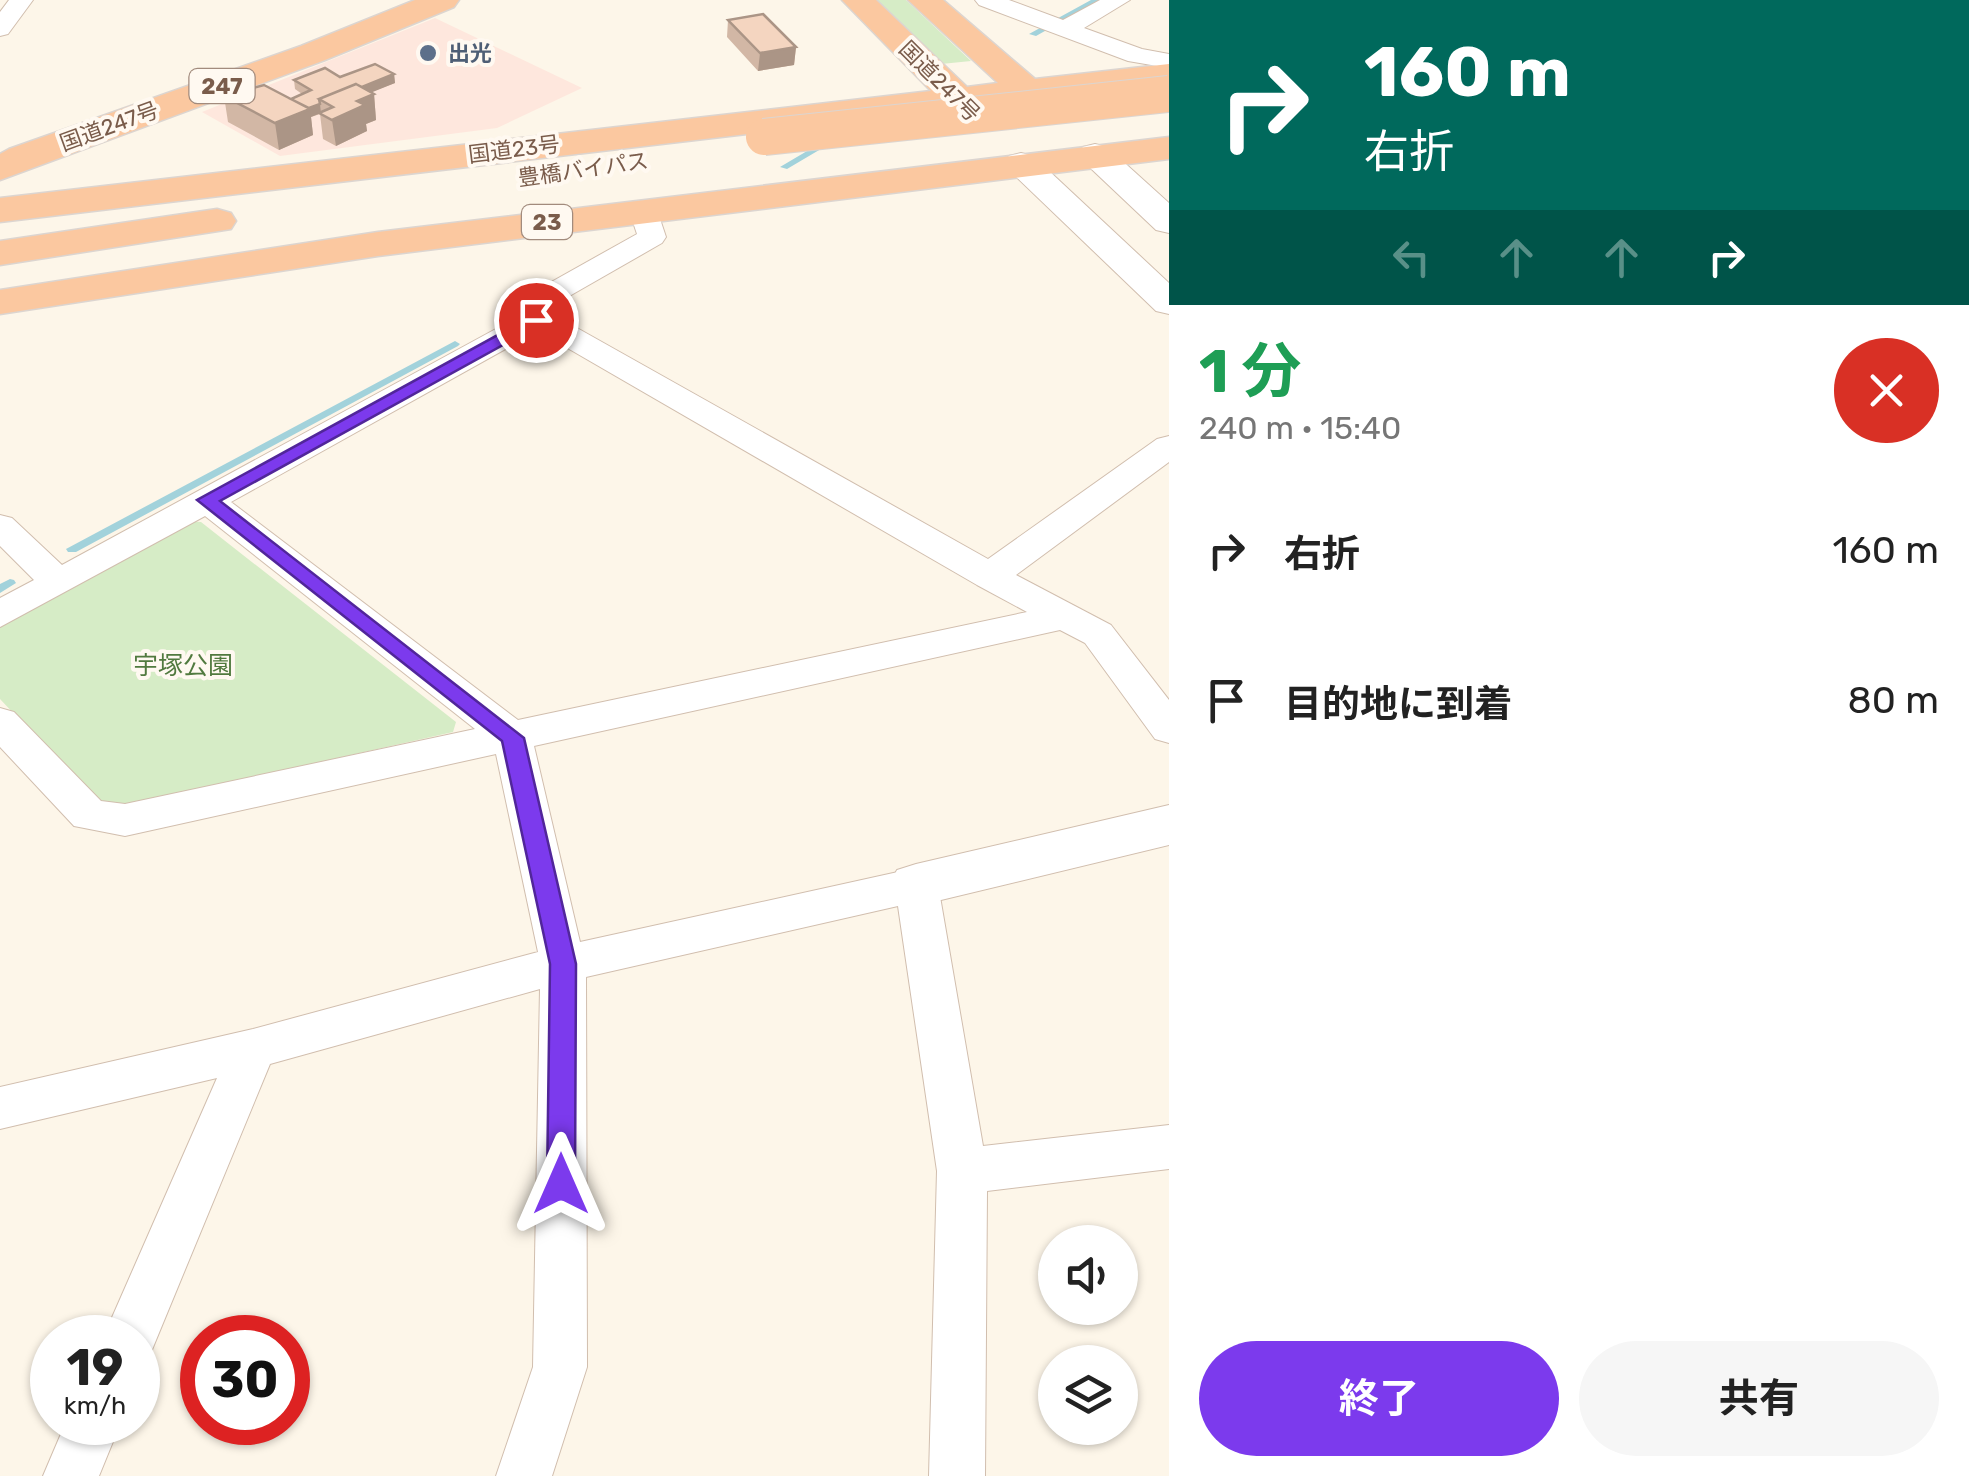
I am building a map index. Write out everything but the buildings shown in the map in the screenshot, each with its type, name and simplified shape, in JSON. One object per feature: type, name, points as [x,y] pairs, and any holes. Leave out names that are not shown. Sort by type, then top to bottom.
[{"type":"highway","name":"国道247号","points":[[0,168],[313,53],[443,0]]},
{"type":"highway","name":"国道247号","points":[[858,0],[1021,163]]},
{"type":"highway","name":"国道247号","points":[[924,0],[1095,154]]},
{"type":"highway","name":"国道23号","points":[[0,210],[1169,74]]},
{"type":"highway","name":"豊橋バイパス","points":[[0,244],[644,152],[1169,94]]},
{"type":"highway","name":"豊橋バイパス","points":[[0,253],[652,160],[1169,103]]},
{"type":"highway","name":"23","points":[[0,302],[378,244],[1169,148]]},
{"type":"street","points":[[0,29],[21,0]]},
{"type":"street","points":[[987,0],[1137,56],[1169,61]]},
{"type":"street","points":[[1055,24],[1082,0]]},
{"type":"street","points":[[1055,24],[1118,0]]},
{"type":"street","points":[[1095,154],[1169,222]]},
{"type":"street","points":[[1021,163],[1169,302]]},
{"type":"street","points":[[643,210],[652,238],[523,310],[1098,634],[1169,728]]},
{"type":"street","points":[[0,573],[46,568],[206,500],[536,320]]},
{"type":"street","points":[[990,576],[1169,446]]},
{"type":"street","points":[[206,500],[512,738],[563,964],[560,1367],[524,1476]]},
{"type":"street","points":[[0,526],[46,568]]},
{"type":"street","points":[[0,614],[46,568]]},
{"type":"street","points":[[0,722],[89,815],[125,820],[1066,616]]},
{"type":"street","points":[[0,1108],[253,1049],[563,964],[1169,825]]},
{"type":"street","points":[[916,885],[962,1170],[956,1476]]},
{"type":"street","points":[[140,1315],[253,1049]]},
{"type":"street","points":[[962,1170],[1169,1147]]},
{"type":"street","points":[[71,1476],[84,1445]]},
{"type":"shaded area","name":"出光","points":[[435,18],[582,88],[497,128],[280,156],[202,112]]},
{"type":"green space","points":[[874,0],[906,0],[971,61],[941,64]]},
{"type":"green space","name":"宇塚公園","points":[[187,521],[201,522],[456,722],[453,732],[120,807],[98,803],[0,699],[0,625]]},
{"type":"waterway","points":[[1033,34],[1096,0]]},
{"type":"waterway","points":[[784,167],[827,143]]},
{"type":"waterway","points":[[72,549],[455,344]]},
{"type":"waterway","points":[[0,589],[10,583]]},
{"type":"place","name":"出光","points":[[428,53]]},
{"type":"route","points":[[536,320],[206,500],[512,738],[563,964],[561,1184]]}]
